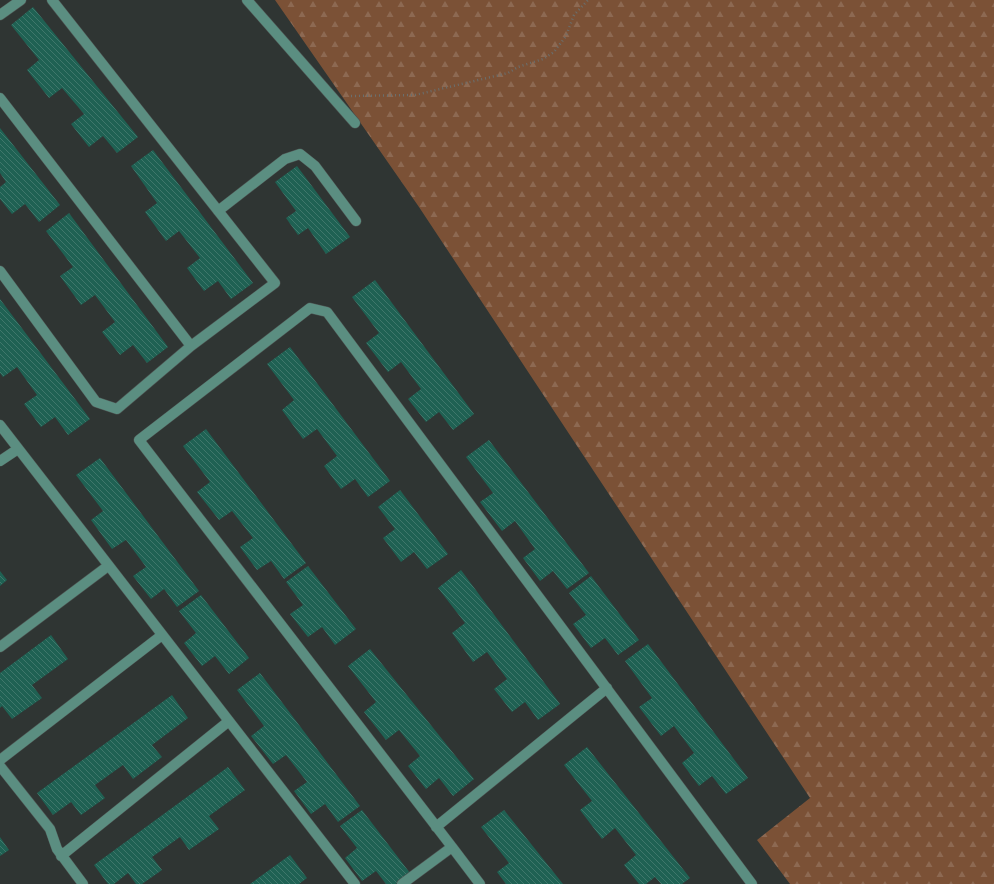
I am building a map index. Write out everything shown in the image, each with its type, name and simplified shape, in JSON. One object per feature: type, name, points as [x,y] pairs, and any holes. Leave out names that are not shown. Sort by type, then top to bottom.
[{"type":"street","points":[[0,15],[21,0]]},
{"type":"street","points":[[0,271],[96,402],[117,409],[191,346],[275,283],[52,0]]},
{"type":"street","points":[[247,0],[355,123]]},
{"type":"street","points":[[0,98],[191,346]]},
{"type":"street","points":[[218,211],[285,159],[300,154],[315,166],[356,221]]},
{"type":"street","points":[[480,884],[139,440],[310,308],[327,312],[752,884]]},
{"type":"street","points":[[0,425],[355,884]]},
{"type":"street","points":[[0,461],[18,449]]},
{"type":"street","points":[[0,647],[108,566]]},
{"type":"street","points":[[0,760],[162,636]]},
{"type":"street","points":[[436,827],[607,688]]},
{"type":"street","points":[[61,856],[229,721]]},
{"type":"street","points":[[0,766],[50,829],[56,849],[83,884]]},
{"type":"street","points":[[402,884],[452,846]]},
{"type":"path","points":[[331,96],[415,95],[508,73],[518,67],[543,59],[554,52],[566,36],[574,15],[588,0]]},
{"type":"green space","points":[[275,0],[994,0],[994,884],[790,884],[757,840],[810,798],[419,207]]},
{"type":"building","points":[[33,7],[138,137],[117,153],[103,136],[89,147],[71,124],[84,114],[62,88],[49,98],[27,70],[39,60],[11,25]]},
{"type":"building","points":[[0,128],[60,205],[39,222],[25,204],[12,214],[0,199],[0,187],[6,182],[0,173]]},
{"type":"building","points":[[153,150],[253,283],[231,299],[218,281],[204,291],[187,268],[200,258],[179,231],[166,241],[145,212],[157,203],[131,166]]},
{"type":"building","points":[[297,166],[350,237],[326,254],[308,228],[298,235],[286,218],[296,211],[275,182]]},
{"type":"building","points":[[69,213],[168,347],[147,363],[133,345],[120,355],[102,332],[115,322],[95,295],[81,305],[60,276],[73,267],[46,231]]},
{"type":"building","points":[[375,280],[474,414],[453,430],[439,412],[426,422],[408,399],[421,389],[401,362],[388,372],[366,343],[379,333],[352,297]]},
{"type":"building","points":[[0,299],[90,419],[68,435],[55,417],[41,427],[24,404],[37,395],[17,367],[3,377],[0,373]]},
{"type":"building","points":[[290,347],[390,481],[368,497],[355,479],[341,489],[324,466],[337,456],[317,429],[303,439],[282,410],[294,400],[267,364]]},
{"type":"building","points":[[206,429],[306,563],[284,579],[271,561],[257,570],[240,547],[253,538],[232,511],[219,520],[197,492],[210,482],[183,446]]},
{"type":"building","points":[[489,440],[589,573],[567,589],[553,571],[540,581],[523,558],[535,549],[515,521],[502,531],[480,502],[493,493],[466,457]]},
{"type":"building","points":[[100,458],[199,591],[177,607],[164,589],[151,599],[133,576],[146,567],[126,540],[112,549],[91,520],[103,511],[76,475]]},
{"type":"building","points":[[400,490],[448,554],[427,569],[414,552],[401,562],[383,538],[395,529],[378,507]]},
{"type":"building","points":[[308,566],[356,629],[335,645],[322,627],[308,637],[290,614],[303,605],[286,582]]},
{"type":"building","points":[[461,570],[560,704],[538,720],[525,702],[512,712],[494,689],[507,679],[487,652],[473,662],[452,633],[465,623],[438,588]]},
{"type":"building","points":[[0,571],[7,580],[0,586]]},
{"type":"building","points":[[591,576],[639,640],[618,655],[605,638],[591,648],[573,624],[586,615],[569,593]]},
{"type":"building","points":[[201,595],[249,658],[229,674],[215,656],[202,666],[184,643],[196,633],[179,611]]},
{"type":"building","points":[[51,635],[68,659],[32,685],[42,698],[12,719],[2,706],[0,708],[0,673]]},
{"type":"building","points":[[648,644],[748,778],[726,794],[712,776],[699,786],[682,763],[694,753],[674,726],[661,736],[639,707],[652,698],[625,661]]},
{"type":"building","points":[[370,649],[474,779],[453,796],[439,778],[426,789],[408,766],[420,756],[399,730],[386,740],[364,712],[376,702],[348,666]]},
{"type":"building","points":[[260,673],[360,806],[338,822],[325,804],[311,814],[294,791],[307,782],[286,755],[273,764],[251,736],[264,726],[237,690]]},
{"type":"building","points":[[172,695],[188,718],[152,745],[162,757],[133,779],[123,765],[95,785],[105,798],[81,815],[71,802],[53,815],[37,793]]},
{"type":"building","points":[[587,747],[690,878],[682,884],[661,884],[655,877],[646,884],[639,884],[624,865],[636,855],[615,828],[602,839],[580,810],[592,801],[564,765]]},
{"type":"building","points":[[228,767],[245,790],[209,816],[219,829],[189,850],[180,837],[152,857],[162,870],[142,884],[136,884],[128,873],[114,884],[108,884],[94,865]]},
{"type":"building","points":[[362,810],[410,873],[396,884],[386,884],[376,871],[362,881],[345,858],[357,848],[340,826]]},
{"type":"building","points":[[504,810],[563,884],[506,884],[497,872],[509,863],[481,827]]},
{"type":"building","points":[[0,837],[9,850],[0,856]]},
{"type":"building","points":[[290,855],[307,878],[299,884],[250,884]]}]
